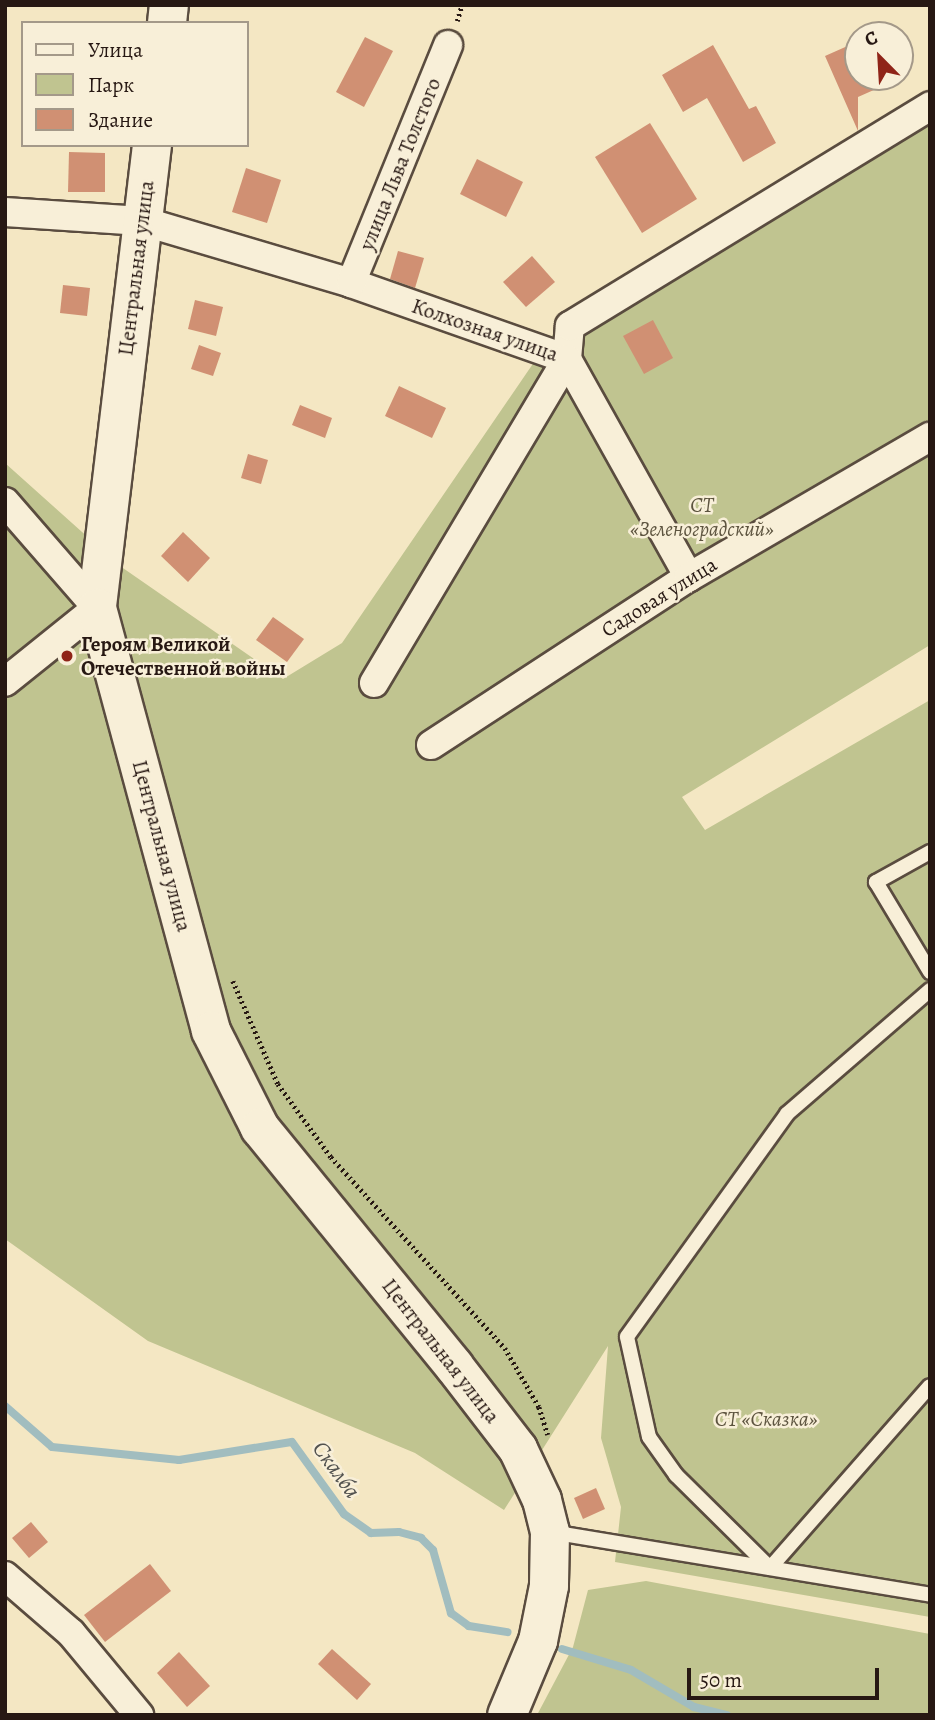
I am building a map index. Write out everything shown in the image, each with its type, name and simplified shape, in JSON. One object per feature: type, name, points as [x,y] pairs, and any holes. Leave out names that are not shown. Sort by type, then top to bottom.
[{"type":"street","name":"улица Льва Толстого","points":[[351,284],[448,45]]},
{"type":"street","name":"Колхозная улица","points":[[5,212],[142,221],[351,284],[567,359],[570,326],[930,106]]},
{"type":"street","name":"Центральная улица","points":[[152,147],[97,608],[211,1031],[260,1128],[534,1446],[550,1532],[549,1586],[538,1641],[507,1715]]},
{"type":"street","points":[[374,683],[567,359],[689,577]]},
{"type":"street","name":"Садовая улица","points":[[431,745],[689,577],[930,437]]},
{"type":"street","points":[[5,502],[97,608],[5,682]]},
{"type":"street","points":[[5,1576],[71,1633],[139,1715]]},
{"type":"lane","points":[[930,852],[876,883],[930,972]]},
{"type":"lane","points":[[770,1568],[676,1475],[649,1437],[627,1338],[787,1114],[930,990]]},
{"type":"lane","points":[[770,1568],[930,1386]]},
{"type":"lane","points":[[550,1532],[930,1595]]},
{"type":"path","points":[[228,968],[278,1084],[331,1157],[505,1348],[540,1407],[534,1446]]},
{"type":"green space","points":[[930,97],[930,645],[682,797],[705,830],[930,700],[930,1617],[615,1562],[621,1507],[601,1438],[608,1346],[504,1510],[415,1453],[148,1341],[5,1239],[5,463],[120,566],[283,679],[342,643],[569,311]]},
{"type":"green space","points":[[646,1581],[930,1634],[930,1715],[537,1715],[573,1647],[588,1590]]},
{"type":"building","points":[[365,37],[393,51],[364,107],[336,92]]},
{"type":"building","points":[[713,45],[749,109],[756,106],[776,143],[743,162],[707,98],[683,112],[662,75]]},
{"type":"building","points":[[844,48],[844,91],[872,91],[858,97],[858,131],[825,56]]},
{"type":"building","points":[[650,123],[697,199],[642,233],[595,157]]},
{"type":"building","points":[[69,152],[105,153],[105,192],[68,192]]},
{"type":"building","points":[[477,159],[523,182],[506,217],[460,194]]},
{"type":"building","points":[[246,168],[281,180],[267,223],[232,212]]},
{"type":"building","points":[[398,251],[424,258],[415,288],[390,279]]},
{"type":"building","points":[[532,256],[555,282],[526,307],[503,282]]},
{"type":"building","points":[[63,285],[90,288],[87,316],[60,313]]},
{"type":"building","points":[[195,300],[223,307],[216,336],[188,329]]},
{"type":"building","points":[[653,320],[673,358],[644,374],[623,336]]},
{"type":"building","points":[[199,345],[221,353],[213,376],[191,369]]},
{"type":"building","points":[[399,386],[446,408],[432,438],[385,416]]},
{"type":"building","points":[[300,405],[332,418],[325,438],[292,425]]},
{"type":"building","points":[[248,454],[268,460],[261,484],[241,478]]},
{"type":"building","points":[[183,532],[210,558],[188,582],[161,556]]},
{"type":"building","points":[[273,617],[304,639],[287,662],[256,640]]},
{"type":"building","points":[[596,1488],[605,1509],[583,1519],[574,1498]]},
{"type":"building","points":[[31,1522],[48,1542],[29,1558],[12,1538]]},
{"type":"building","points":[[150,1564],[171,1591],[105,1642],[84,1615]]},
{"type":"building","points":[[332,1649],[371,1684],[357,1700],[318,1664]]},
{"type":"building","points":[[179,1652],[210,1686],[187,1707],[157,1673]]},
{"type":"waterway","name":"Скалба","points":[[5,1406],[52,1447],[179,1460],[292,1442],[344,1514],[371,1533],[399,1532],[421,1538],[433,1550],[451,1613],[469,1626],[508,1632]]},
{"type":"waterway","name":"Скалба","points":[[562,1649],[631,1670],[694,1707],[727,1715]]},
{"type":"place","name":"Героям Великой Отечественной войны","points":[[67,656]]},
{"type":"park label","name":"СТ «Зеленоградский»","points":[[702,517]]},
{"type":"park label","name":"СТ «Сказка»","points":[[766,1419]]}]
